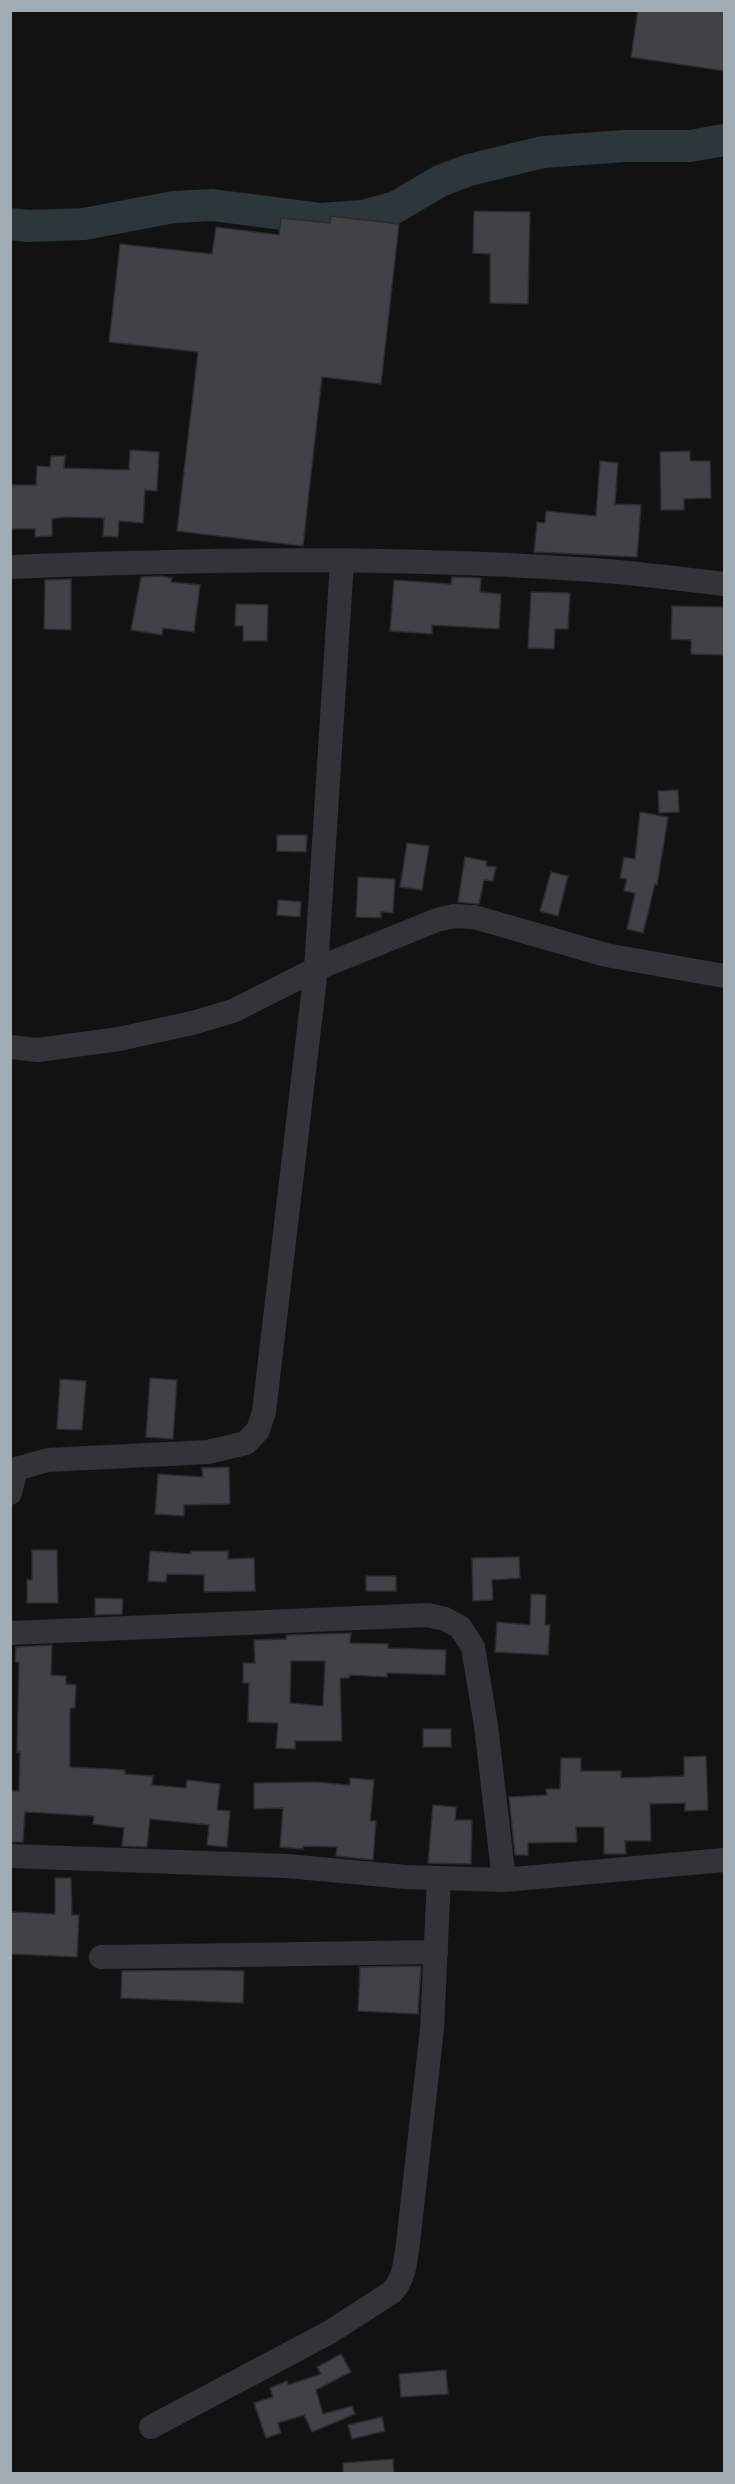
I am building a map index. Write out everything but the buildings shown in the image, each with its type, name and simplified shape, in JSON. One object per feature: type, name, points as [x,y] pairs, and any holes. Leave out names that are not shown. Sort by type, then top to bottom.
[{"type":"street","points":[[10,567],[128,562],[342,561],[492,564],[595,570],[724,584]]},
{"type":"street","points":[[10,1493],[14,1473],[19,1467],[48,1460],[208,1452],[246,1443],[258,1430],[264,1412],[316,969],[342,561]]},
{"type":"street","points":[[10,1047],[38,1050],[119,1039],[192,1023],[233,1011],[316,969],[437,920],[454,916],[474,917],[606,955],[724,976]]},
{"type":"street","points":[[10,1633],[428,1615],[445,1619],[460,1627],[473,1647],[486,1726],[504,1880]]},
{"type":"street","points":[[10,1856],[287,1866],[440,1878],[504,1880],[724,1860]]},
{"type":"street","points":[[151,2427],[330,2332],[392,2292],[400,2284],[404,2274],[408,2243],[432,2029],[440,1878]]},
{"type":"street","points":[[101,1957],[436,1952]]},
{"type":"waterway","points":[[10,224],[28,226],[84,224],[174,207],[212,205],[321,219],[363,216],[396,207],[440,181],[469,170],[543,152],[624,146],[690,146],[724,140]]}]
